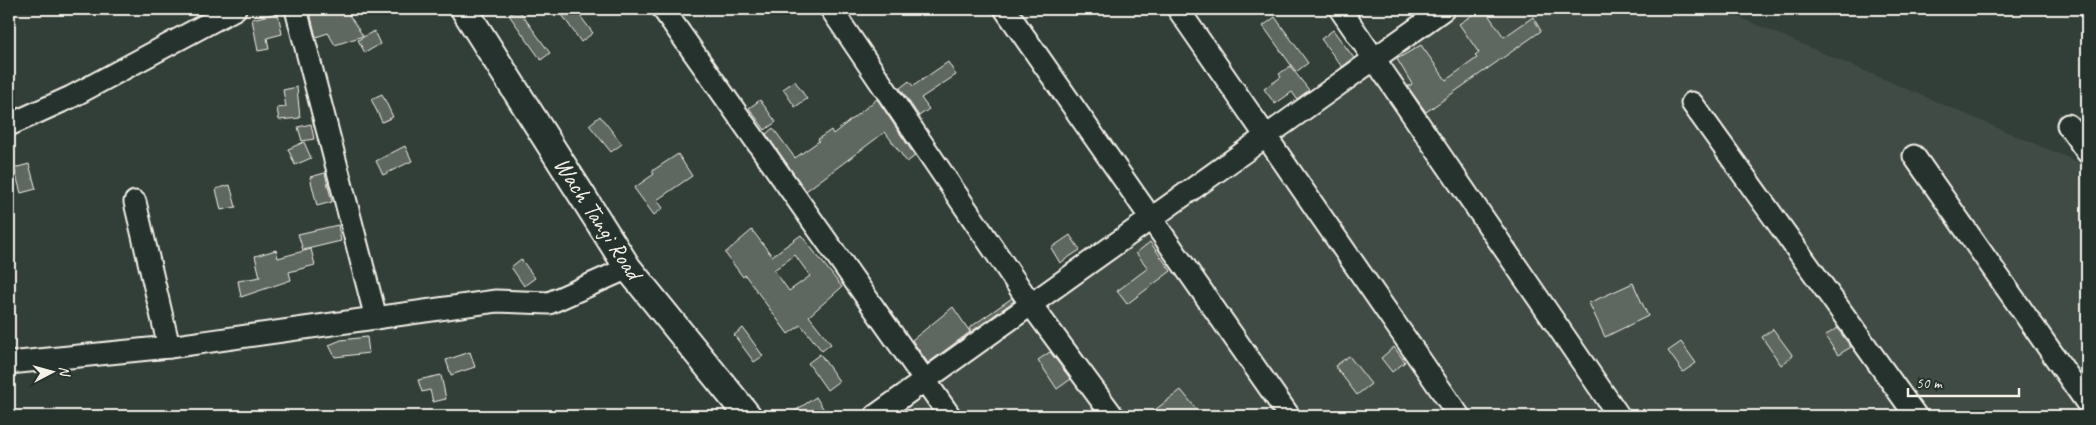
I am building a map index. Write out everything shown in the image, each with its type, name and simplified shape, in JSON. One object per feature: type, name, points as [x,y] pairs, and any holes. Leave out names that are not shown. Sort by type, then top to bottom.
[{"type":"main road","name":"Wach Tangi Road","points":[[464,9],[628,268],[748,416]]},
{"type":"street","points":[[9,125],[71,97],[235,9]]},
{"type":"street","points":[[296,9],[376,318]]},
{"type":"street","points":[[663,9],[950,416]]},
{"type":"street","points":[[830,9],[1032,306],[1114,416]]},
{"type":"street","points":[[1005,9],[1289,416]]},
{"type":"street","points":[[1178,9],[1459,416]]},
{"type":"street","points":[[1340,9],[1619,416]]},
{"type":"street","points":[[876,416],[1444,9]]},
{"type":"street","points":[[1692,103],[1916,416]]},
{"type":"street","points":[[2068,125],[2087,152]]},
{"type":"street","points":[[1914,156],[2087,403]]},
{"type":"street","points":[[135,202],[169,347]]},
{"type":"street","points":[[9,363],[169,347],[496,301],[549,303],[628,268]]},
{"type":"shaded area","points":[[1449,9],[1720,9],[2087,166],[2087,416],[868,416]]},
{"type":"building","points":[[309,9],[345,9],[363,36],[335,45],[328,33],[316,37]]},
{"type":"building","points":[[518,9],[550,53],[541,60],[509,15]]},
{"type":"building","points":[[558,9],[575,9],[593,33],[581,42]]},
{"type":"building","points":[[1481,9],[1484,9],[1504,37],[1533,17],[1541,31],[1426,112],[1408,87],[1412,84],[1397,59],[1421,45],[1446,80],[1477,58],[1475,56],[1479,53],[1459,24]]},
{"type":"building","points":[[278,13],[282,34],[267,38],[269,49],[258,51],[252,19]]},
{"type":"building","points":[[1275,17],[1308,63],[1296,72],[1263,26]]},
{"type":"building","points":[[1333,30],[1354,58],[1342,67],[1321,39]]},
{"type":"building","points":[[374,31],[380,44],[365,53],[358,40]]},
{"type":"building","points":[[948,62],[956,75],[921,98],[929,109],[919,116],[900,88],[909,81],[913,86]]},
{"type":"building","points":[[1290,66],[1309,90],[1297,99],[1292,92],[1275,104],[1264,89],[1281,77],[1279,74]]},
{"type":"building","points":[[795,81],[807,99],[795,107],[783,89]]},
{"type":"building","points":[[297,87],[300,118],[279,120],[277,108],[286,107],[283,90]]},
{"type":"building","points":[[382,94],[393,117],[382,122],[371,99]]},
{"type":"building","points":[[877,99],[915,156],[907,162],[885,132],[806,191],[766,134],[773,128],[795,158],[831,130],[833,134]]},
{"type":"building","points":[[760,100],[776,122],[765,130],[749,108]]},
{"type":"building","points":[[600,116],[622,144],[611,152],[589,125]]},
{"type":"building","points":[[311,124],[314,139],[302,141],[298,127]]},
{"type":"building","points":[[304,142],[311,158],[295,165],[288,149]]},
{"type":"building","points":[[405,146],[412,161],[383,175],[376,161]]},
{"type":"building","points":[[678,154],[692,176],[657,200],[663,208],[654,215],[634,188],[654,174],[652,171]]},
{"type":"building","points":[[29,164],[36,189],[21,193],[14,168]]},
{"type":"building","points":[[325,173],[332,202],[317,206],[310,177]]},
{"type":"building","points":[[230,185],[236,207],[221,210],[216,189]]},
{"type":"building","points":[[338,225],[341,241],[303,250],[298,234]]},
{"type":"building","points":[[752,230],[772,256],[801,235],[842,287],[809,316],[831,344],[822,351],[801,325],[788,334],[745,275],[743,277],[725,253]],"holes":[[[795,255],[810,276],[789,291],[774,270]]]},
{"type":"building","points":[[1070,235],[1080,250],[1060,263],[1051,248]]},
{"type":"building","points":[[1150,242],[1171,271],[1127,304],[1117,291],[1148,268],[1136,253]]},
{"type":"building","points":[[311,249],[315,265],[289,272],[291,280],[241,297],[238,281],[260,277],[255,256],[276,250],[278,258]]},
{"type":"building","points":[[521,259],[535,278],[524,286],[511,267]]},
{"type":"building","points":[[1633,283],[1648,316],[1605,337],[1589,303]]},
{"type":"building","points":[[1012,298],[1014,301],[971,332],[969,328]]},
{"type":"building","points":[[953,307],[970,332],[928,363],[912,340]]},
{"type":"building","points":[[743,328],[763,356],[754,362],[734,335]]},
{"type":"building","points":[[1837,328],[1851,347],[1838,355],[1825,336]]},
{"type":"building","points":[[1773,329],[1793,356],[1781,365],[1762,337]]},
{"type":"building","points":[[367,337],[369,353],[335,357],[329,345],[341,340]]},
{"type":"building","points":[[1681,342],[1696,363],[1683,372],[1668,351]]},
{"type":"building","points":[[1394,347],[1405,362],[1392,372],[1381,358]]},
{"type":"building","points":[[470,352],[475,367],[451,375],[446,360]]},
{"type":"building","points":[[1050,352],[1071,379],[1057,389],[1038,360]]},
{"type":"building","points":[[820,354],[839,381],[827,390],[808,363]]},
{"type":"building","points":[[1349,356],[1371,384],[1357,395],[1335,366]]},
{"type":"building","points":[[441,375],[446,399],[433,402],[430,390],[422,392],[418,380]]},
{"type":"building","points":[[1181,390],[1202,416],[1147,416]]},
{"type":"building","points":[[816,397],[828,416],[787,416]]}]
